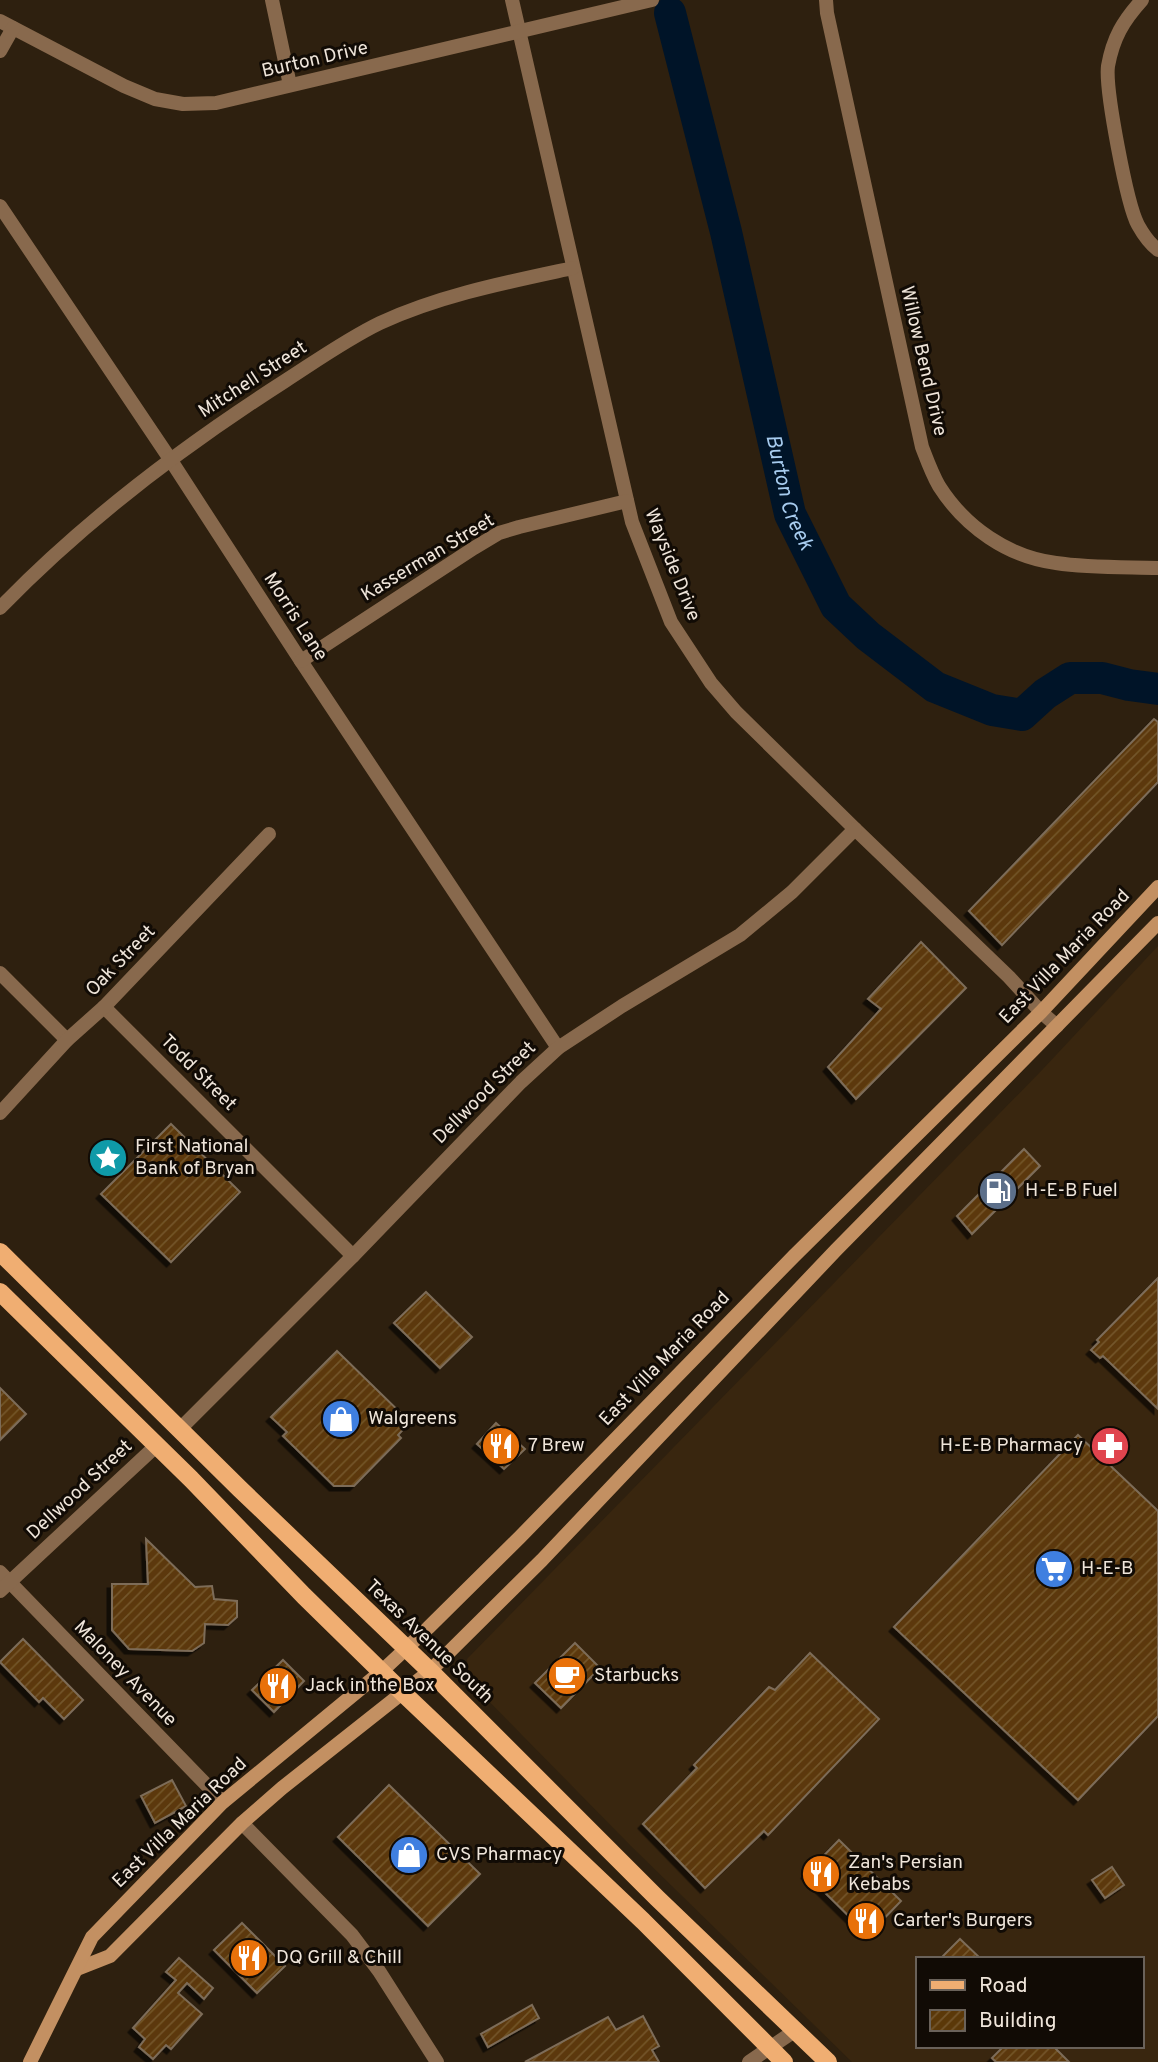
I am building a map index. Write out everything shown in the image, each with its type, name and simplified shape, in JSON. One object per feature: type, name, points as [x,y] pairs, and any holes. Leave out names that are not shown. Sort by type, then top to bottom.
[{"type":"main road","name":"East Villa Maria Road","points":[[30,2062],[92,1937],[223,1802],[382,1671],[520,1537],[794,1256],[1041,1012],[1158,887]]},
{"type":"main road","points":[[77,1969],[110,1956],[242,1823],[429,1671],[542,1560],[750,1339],[1158,923]]},
{"type":"main road","name":"Texas Avenue South","points":[[0,1252],[657,1898],[828,2062]]},
{"type":"main road","points":[[0,1292],[191,1479],[304,1595],[643,1921],[784,2062]]},
{"type":"street","points":[[272,0],[290,85]]},
{"type":"street","name":"Wayside Drive","points":[[512,0],[627,501],[644,556],[671,622],[711,683],[736,712],[1057,1026]]},
{"type":"street","name":"Burton Drive","points":[[6,25],[124,86],[155,99],[183,104],[215,103],[652,0]]},
{"type":"street","name":"Willow Bend Drive","points":[[827,0],[827,13],[922,447],[938,484],[956,510],[980,533],[1017,553],[1055,563],[1158,568]]},
{"type":"street","points":[[1142,0],[1126,18],[1114,41],[1108,69],[1109,94],[1136,223],[1152,246],[1158,250]]},
{"type":"street","points":[[0,51],[6,25]]},
{"type":"street","name":"Morris Lane","points":[[0,206],[558,1048]]},
{"type":"street","name":"Mitchell Street","points":[[0,608],[29,578],[128,490],[256,400],[345,343],[379,323],[428,304],[473,290],[573,268]]},
{"type":"street","name":"Kasserman Street","points":[[300,661],[499,533],[627,501]]},
{"type":"street","name":"Dellwood Street","points":[[180,1429],[353,1256],[521,1082],[558,1048],[740,935],[792,892],[855,829]]},
{"type":"street","name":"Oak Street","points":[[0,1113],[67,1040],[104,1007],[269,834]]},
{"type":"street","points":[[0,973],[67,1040]]},
{"type":"street","name":"Todd Street","points":[[104,1007],[353,1256]]},
{"type":"street","name":"Dellwood Street","points":[[3,1582],[156,1446]]},
{"type":"street","name":"Maloney Avenue","points":[[3,1582],[223,1802]]},
{"type":"street","points":[[242,1823],[352,1935],[379,1971],[437,2062]]},
{"type":"street","points":[[749,2062],[796,2030]]},
{"type":"shaded area","points":[[1158,946],[1158,2062],[852,2062],[631,1846],[468,1680],[467,1659],[1043,1069]]},
{"type":"building","points":[[1154,719],[1158,722],[1158,782],[1002,945],[969,911]]},
{"type":"building","points":[[921,942],[966,988],[856,1099],[828,1067],[881,1009],[868,999]]},
{"type":"building","points":[[171,1124],[240,1192],[171,1262],[101,1194]]},
{"type":"building","name":"H-E-B Fuel","points":[[1024,1149],[1040,1166],[972,1234],[957,1216]]},
{"type":"building","points":[[1158,1278],[1158,1409],[1103,1356],[1100,1358],[1091,1350],[1099,1342],[1097,1340]]},
{"type":"building","points":[[426,1292],[472,1337],[440,1368],[394,1323]]},
{"type":"building","name":"Walgreens","points":[[337,1351],[410,1422],[398,1435],[401,1438],[354,1486],[334,1486],[283,1436],[287,1432],[271,1417]]},
{"type":"building","points":[[0,1388],[26,1414],[0,1440]]},
{"type":"building","name":"7 Brew","points":[[496,1423],[525,1449],[504,1469],[477,1444]]},
{"type":"building","name":"H-E-B","points":[[1078,1435],[1158,1511],[1158,1716],[1078,1800],[894,1627]]},
{"type":"building","points":[[146,1539],[195,1587],[212,1586],[214,1599],[237,1601],[237,1617],[228,1625],[205,1624],[204,1643],[192,1651],[129,1649],[112,1630],[112,1584],[148,1584]]},
{"type":"building","points":[[23,1639],[83,1700],[64,1719],[43,1698],[39,1702],[0,1662]]},
{"type":"building","name":"Starbucks","points":[[575,1643],[600,1668],[561,1708],[535,1683]]},
{"type":"building","points":[[810,1653],[879,1719],[768,1835],[764,1831],[705,1888],[643,1824],[697,1768],[694,1765],[769,1687],[775,1690]]},
{"type":"building","name":"Jack in the Box","points":[[283,1660],[304,1681],[274,1712],[252,1690]]},
{"type":"building","points":[[172,1780],[186,1806],[155,1823],[141,1796]]},
{"type":"building","name":"CVS Pharmacy","points":[[389,1785],[480,1874],[428,1926],[338,1837]]},
{"type":"building","points":[[839,1840],[901,1901],[868,1935],[806,1874]]},
{"type":"building","points":[[1112,1867],[1124,1885],[1105,1898],[1092,1880]]},
{"type":"building","name":"DQ Grill & Chill","points":[[242,1923],[285,1966],[257,1993],[214,1950]]},
{"type":"building","points":[[960,1939],[979,1957],[942,1957]]},
{"type":"building","points":[[179,1958],[213,1988],[204,1999],[187,1983],[178,1993],[202,2014],[171,2049],[166,2045],[153,2059],[139,2047],[145,2039],[133,2028],[176,1980],[166,1972]]},
{"type":"building","points":[[532,2005],[539,2018],[488,2047],[481,2034]]},
{"type":"building","points":[[643,2016],[659,2046],[652,2050],[659,2062],[525,2062],[608,2017],[616,2030]]},
{"type":"building","points":[[1002,2048],[1055,2048],[1069,2062],[996,2062],[992,2058]]},
{"type":"waterway","name":"Burton Creek","points":[[670,13],[726,232],[790,514],[836,606],[868,636],[935,687],[992,710],[1022,715],[1045,694],[1070,678],[1102,678],[1158,689]]},
{"type":"place","name":"First National Bank of Bryan","points":[[108,1158]]},
{"type":"place","name":"H-E-B Fuel","points":[[998,1191]]},
{"type":"place","name":"Walgreens","points":[[341,1419]]},
{"type":"place","name":"7 Brew","points":[[501,1446]]},
{"type":"place","name":"H-E-B Pharmacy","points":[[1110,1446]]},
{"type":"place","name":"H-E-B","points":[[1054,1569]]},
{"type":"place","name":"Starbucks","points":[[567,1676]]},
{"type":"place","name":"Jack in the Box","points":[[278,1686]]},
{"type":"place","name":"CVS Pharmacy","points":[[409,1855]]},
{"type":"place","name":"Zan's Persian Kebabs","points":[[821,1874]]},
{"type":"place","name":"Carter's Burgers","points":[[866,1921]]},
{"type":"place","name":"DQ Grill & Chill","points":[[249,1958]]}]
